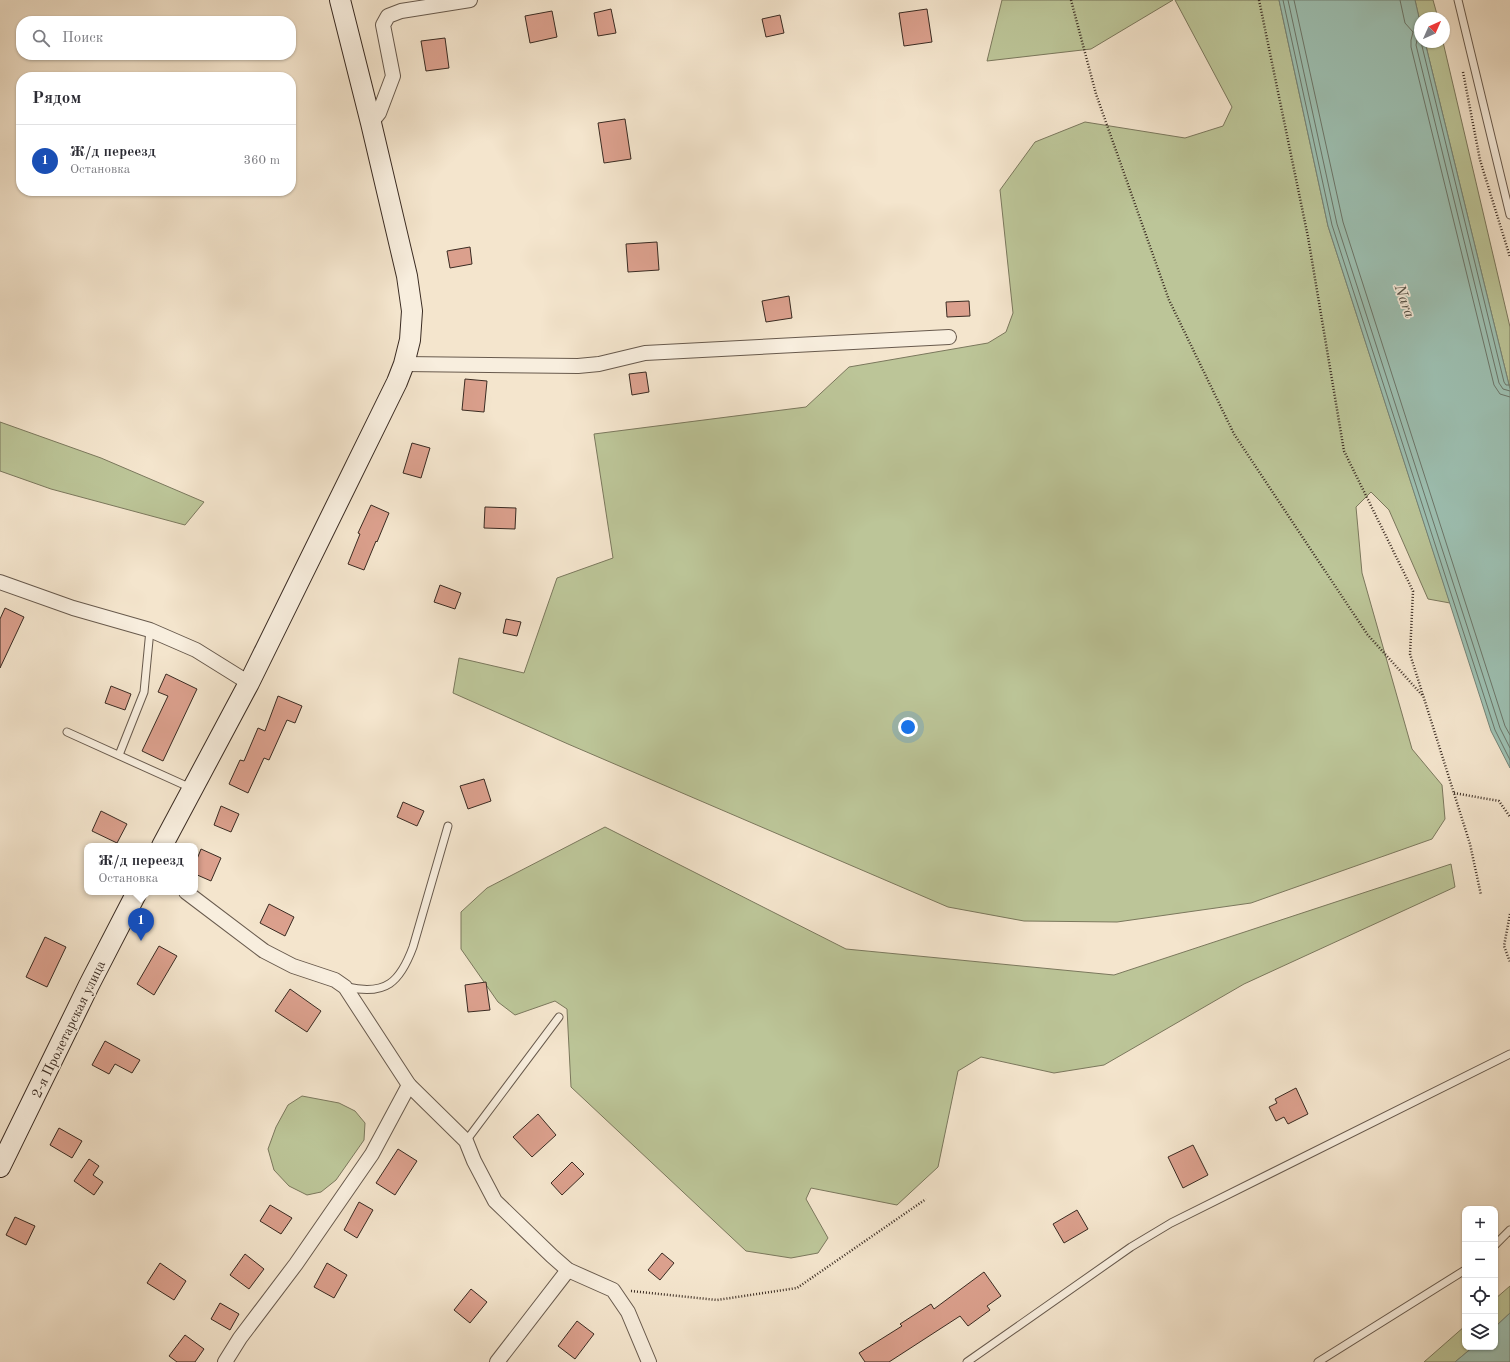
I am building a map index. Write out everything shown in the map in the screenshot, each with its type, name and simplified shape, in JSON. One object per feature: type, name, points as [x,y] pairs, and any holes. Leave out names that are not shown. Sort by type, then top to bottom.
[{"type":"main road","points":[[164,843],[249,683],[397,382],[404,364],[410,340],[412,311],[407,276],[340,0]]},
{"type":"main road","name":"2-я Пролетарская улица","points":[[0,1166],[89,985],[135,895]]},
{"type":"street","points":[[371,123],[379,113],[393,76],[383,25],[388,16],[401,11],[470,0]]},
{"type":"street","points":[[404,364],[578,366],[599,364],[645,353],[949,337]]},
{"type":"street","points":[[1,585],[73,608],[150,630],[196,650],[249,683]]},
{"type":"street","points":[[190,895],[264,951],[293,966],[335,980],[344,987],[409,1085],[466,1141],[474,1161],[495,1201],[568,1270],[613,1290],[628,1312],[649,1362]]},
{"type":"street","points":[[225,1362],[240,1338],[296,1264],[372,1154],[409,1085]]},
{"type":"street","points":[[497,1362],[568,1270]]},
{"type":"lane","points":[[1458,0],[1510,214]]},
{"type":"lane","points":[[119,755],[144,692],[150,630]]},
{"type":"lane","points":[[67,732],[192,788]]},
{"type":"lane","points":[[344,987],[363,991],[381,988],[397,979],[406,964],[413,947],[448,826]]},
{"type":"lane","points":[[466,1141],[559,1017]]},
{"type":"lane","points":[[967,1362],[1131,1247],[1171,1223],[1510,1054]]},
{"type":"lane","points":[[1498,1242],[1510,1230]]},
{"type":"lane","points":[[1318,1362],[1462,1272]]},
{"type":"path","points":[[1071,0],[1096,94],[1169,300],[1234,434],[1367,634],[1424,697]]},
{"type":"path","points":[[1259,0],[1308,237],[1344,451],[1413,591],[1410,654],[1470,844],[1481,895]]},
{"type":"path","points":[[1462,68],[1480,160],[1510,258]]},
{"type":"path","points":[[1454,793],[1499,800],[1510,817]]},
{"type":"path","points":[[1510,914],[1504,946],[1510,962]]},
{"type":"path","points":[[613,1290],[717,1300],[797,1288],[926,1199]]},
{"type":"shaded area","points":[[1002,0],[1173,0],[1091,49],[987,61]]},
{"type":"shaded area","points":[[1175,0],[1279,0],[1328,226],[1450,603],[1428,599],[1389,510],[1371,492],[1356,507],[1362,573],[1412,749],[1442,785],[1445,819],[1432,839],[1251,903],[1117,922],[1024,921],[948,907],[453,693],[459,658],[524,673],[557,578],[613,558],[594,434],[806,407],[849,367],[988,343],[1006,332],[1013,313],[1000,190],[1035,142],[1085,122],[1185,138],[1223,126],[1232,107]]},
{"type":"shaded area","points":[[1415,0],[1433,0],[1436,12],[1418,12]]},
{"type":"shaded area","points":[[1426,48],[1444,48],[1510,327],[1510,389]]},
{"type":"shaded area","points":[[0,422],[101,458],[204,502],[185,525],[51,489],[0,471]]},
{"type":"shaded area","points":[[605,827],[846,949],[1114,975],[1451,864],[1455,887],[1244,984],[1104,1065],[1054,1073],[981,1057],[958,1071],[938,1167],[897,1205],[811,1188],[806,1199],[828,1238],[818,1253],[791,1258],[746,1251],[571,1087],[567,1009],[555,1001],[515,1015],[498,1002],[461,949],[461,912],[487,888]]},
{"type":"shaded area","points":[[302,1096],[339,1103],[355,1111],[365,1123],[364,1140],[336,1180],[321,1192],[307,1195],[289,1186],[274,1170],[268,1149],[276,1127],[288,1105]]},
{"type":"shaded area","points":[[1510,1286],[1510,1313],[1498,1324],[1498,1314],[1498,1296]]},
{"type":"shaded area","points":[[1462,1329],[1462,1350],[1469,1350],[1455,1362],[1424,1362]]},
{"type":"water","name":"Nara","points":[[1279,0],[1415,0],[1418,12],[1414,12],[1414,48],[1426,48],[1510,389],[1510,768],[1491,731],[1328,226]]},
{"type":"water","points":[[1510,1313],[1510,1362],[1455,1362],[1469,1350],[1498,1350],[1498,1324]]},
{"type":"building","points":[[611,9],[616,33],[598,36],[594,13]]},
{"type":"building","points":[[927,9],[932,42],[904,46],[899,13]]},
{"type":"building","points":[[552,11],[557,37],[530,43],[525,16]]},
{"type":"building","points":[[780,15],[784,33],[766,37],[762,19]]},
{"type":"building","points":[[445,38],[449,68],[426,71],[421,41]]},
{"type":"building","points":[[625,119],[631,159],[604,163],[598,123]]},
{"type":"building","points":[[657,242],[659,270],[628,272],[626,244]]},
{"type":"building","points":[[470,247],[472,264],[450,268],[447,251]]},
{"type":"building","points":[[789,296],[792,318],[766,322],[762,301]]},
{"type":"building","points":[[969,301],[970,316],[947,317],[946,302]]},
{"type":"building","points":[[646,372],[649,392],[632,395],[629,374]]},
{"type":"building","points":[[465,379],[487,381],[484,412],[462,410]]},
{"type":"building","points":[[412,443],[430,448],[421,478],[403,473]]},
{"type":"building","points":[[371,505],[389,513],[364,570],[348,564],[360,534],[358,533]]},
{"type":"building","points":[[485,507],[516,508],[515,529],[484,528]]},
{"type":"building","points":[[440,585],[461,593],[455,609],[434,602]]},
{"type":"building","points":[[5,608],[24,617],[0,668],[0,619]]},
{"type":"building","points":[[506,619],[521,622],[517,636],[503,633]]},
{"type":"building","points":[[166,674],[197,689],[163,761],[142,751],[168,696],[158,692]]},
{"type":"building","points":[[111,686],[131,694],[125,710],[105,703]]},
{"type":"building","points":[[278,696],[302,706],[295,723],[287,720],[269,760],[264,758],[248,793],[229,784],[240,760],[244,761],[258,728],[265,731]]},
{"type":"building","points":[[484,779],[491,801],[468,809],[460,786]]},
{"type":"building","points":[[403,802],[424,811],[417,826],[397,817]]},
{"type":"building","points":[[221,806],[239,814],[231,832],[214,825]]},
{"type":"building","points":[[101,811],[127,824],[117,843],[92,831]]},
{"type":"building","points":[[201,849],[221,858],[211,881],[198,875],[198,856]]},
{"type":"building","points":[[269,904],[294,917],[285,936],[260,923]]},
{"type":"building","points":[[45,937],[66,947],[47,987],[26,977]]},
{"type":"building","points":[[159,946],[177,956],[154,995],[137,984]]},
{"type":"building","points":[[486,982],[490,1010],[468,1012],[465,985]]},
{"type":"building","points":[[290,989],[321,1011],[307,1032],[275,1011]]},
{"type":"building","points":[[105,1041],[140,1060],[132,1073],[115,1064],[109,1074],[92,1065]]},
{"type":"building","points":[[1296,1088],[1308,1114],[1288,1124],[1284,1117],[1276,1121],[1269,1107],[1277,1103],[1275,1099]]},
{"type":"building","points":[[538,1114],[556,1135],[532,1157],[513,1137]]},
{"type":"building","points":[[59,1128],[82,1141],[72,1158],[50,1145]]},
{"type":"building","points":[[1193,1145],[1208,1175],[1183,1188],[1168,1157]]},
{"type":"building","points":[[398,1149],[417,1161],[395,1195],[376,1183]]},
{"type":"building","points":[[89,1159],[99,1166],[93,1175],[103,1182],[94,1195],[74,1181]]},
{"type":"building","points":[[572,1162],[584,1174],[562,1195],[551,1183]]},
{"type":"building","points":[[359,1202],[373,1210],[357,1238],[344,1230]]},
{"type":"building","points":[[270,1205],[292,1218],[281,1234],[260,1221]]},
{"type":"building","points":[[1077,1210],[1088,1229],[1064,1243],[1053,1224]]},
{"type":"building","points":[[15,1217],[35,1226],[26,1245],[6,1235]]},
{"type":"building","points":[[662,1253],[674,1263],[660,1280],[648,1270]]},
{"type":"building","points":[[245,1254],[264,1269],[249,1289],[230,1275]]},
{"type":"building","points":[[160,1263],[186,1281],[174,1300],[147,1283]]},
{"type":"building","points":[[327,1263],[347,1275],[334,1298],[314,1287]]},
{"type":"building","points":[[984,1272],[1001,1296],[987,1306],[990,1310],[968,1326],[960,1316],[889,1362],[865,1362],[859,1353],[902,1326],[900,1324],[931,1304],[934,1309]]},
{"type":"building","points":[[471,1289],[487,1302],[470,1323],[454,1310]]},
{"type":"building","points":[[220,1303],[239,1314],[230,1330],[211,1319]]},
{"type":"building","points":[[577,1321],[594,1334],[575,1359],[558,1346]]},
{"type":"building","points":[[185,1335],[204,1349],[195,1362],[177,1362],[169,1356]]},
{"type":"place","name":"Ж/д переезд","points":[[141,941]]}]
